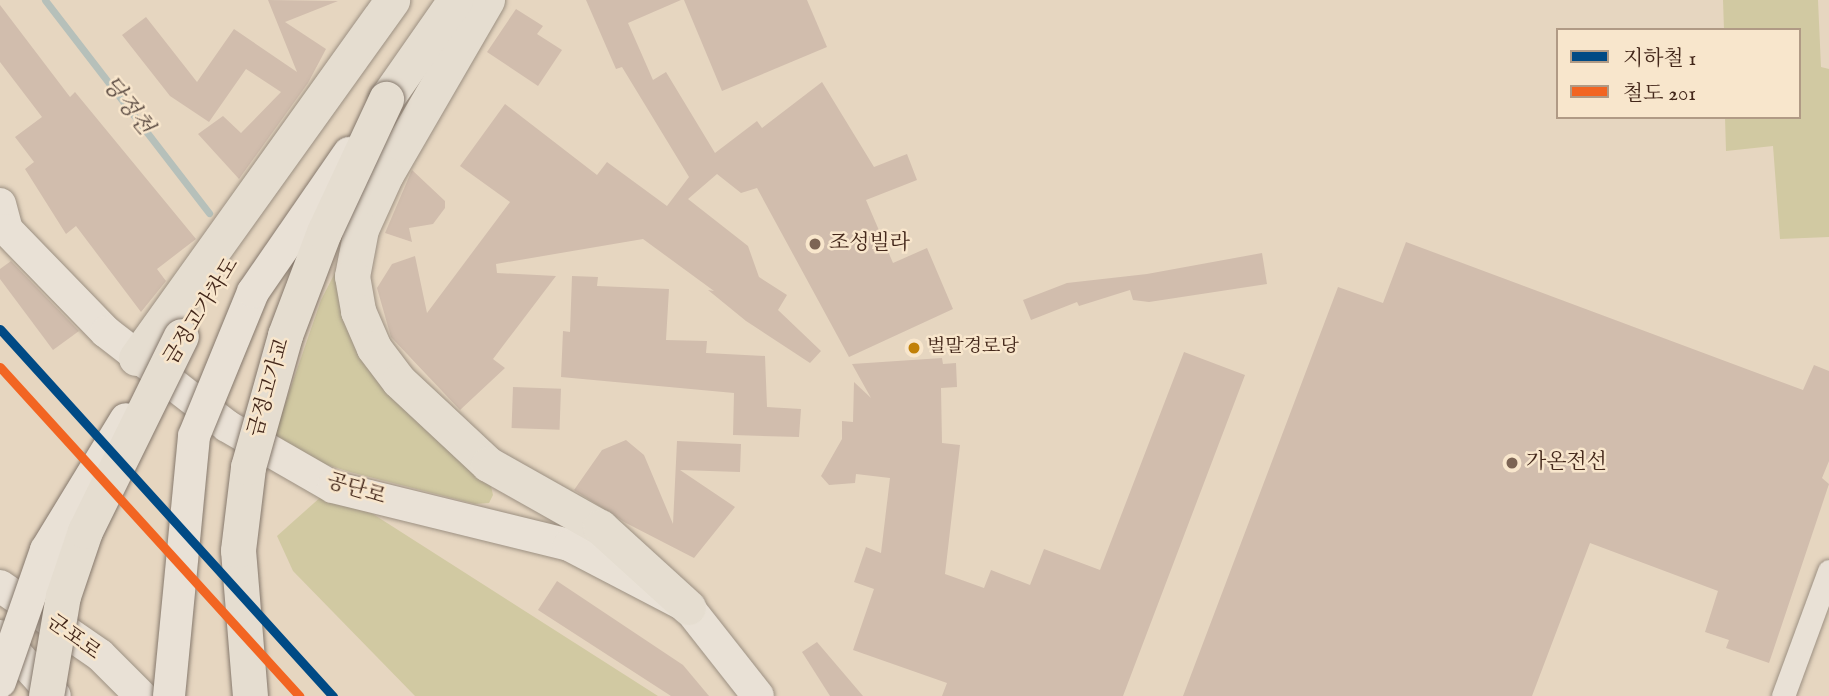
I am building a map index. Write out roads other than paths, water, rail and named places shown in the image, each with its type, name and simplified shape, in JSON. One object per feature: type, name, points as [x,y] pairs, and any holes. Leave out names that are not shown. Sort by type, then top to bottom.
[{"type":"main road","points":[[136,358],[393,0]]},
{"type":"main road","name":"금정고가차도","points":[[46,696],[62,596],[85,531],[181,336],[413,0]]},
{"type":"main road","points":[[386,99],[455,0]]},
{"type":"main road","points":[[487,0],[386,174],[361,229],[352,276],[358,311],[373,348],[399,381],[488,464],[600,527],[688,607]]},
{"type":"main road","name":"금정고가교","points":[[250,696],[238,550],[248,467],[285,335],[324,232],[386,99]]},
{"type":"street","points":[[169,696],[194,436],[202,413],[253,292],[386,99]]},
{"type":"street","name":"공단로","points":[[0,204],[6,230],[136,358],[227,426],[333,488],[569,545],[688,607],[758,696]]},
{"type":"street","points":[[0,681],[17,622],[62,519],[181,336]]},
{"type":"street","points":[[1783,696],[1829,571]]},
{"type":"street","name":"군포로","points":[[0,586],[100,655],[141,696]]},
{"type":"street","points":[[0,636],[55,696]]},
{"type":"waterway","name":"당정천","points":[[45,0],[209,213]]},
{"type":"metro line","name":"1","points":[[0,329],[333,696]]},
{"type":"rail line","name":"201","points":[[0,367],[299,696]]},
{"type":"place","name":"조성빌라","points":[[815,244]]},
{"type":"place","name":"벌말경로당","points":[[914,348]]},
{"type":"place","name":"가온전선","points":[[1512,463]]}]
